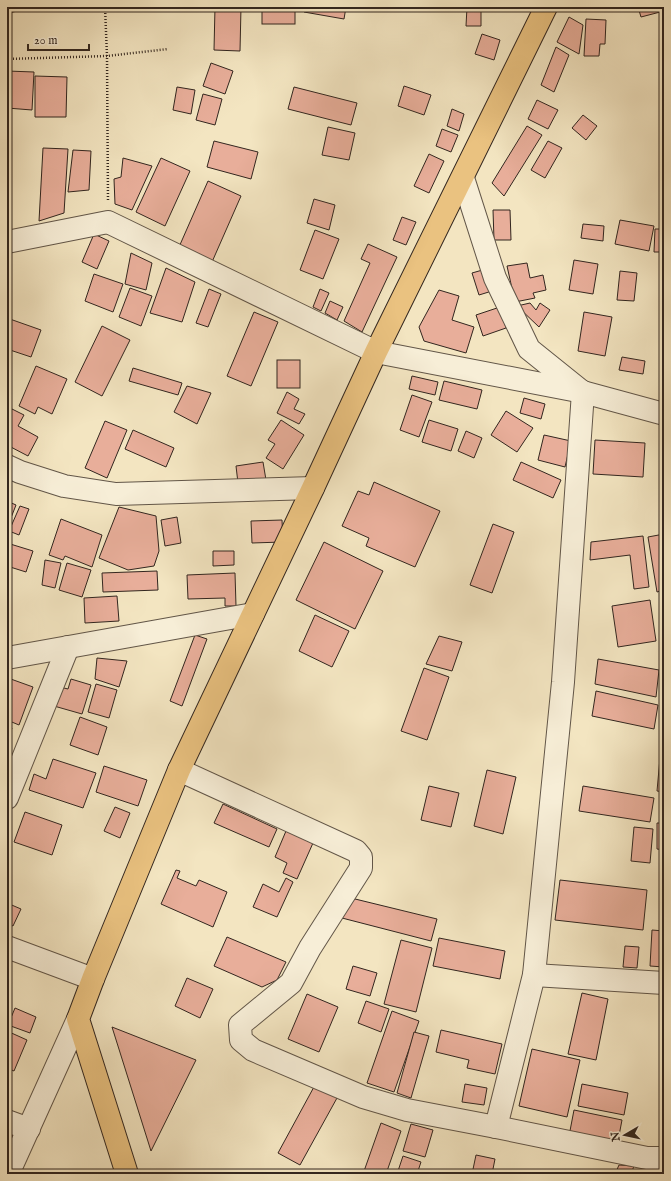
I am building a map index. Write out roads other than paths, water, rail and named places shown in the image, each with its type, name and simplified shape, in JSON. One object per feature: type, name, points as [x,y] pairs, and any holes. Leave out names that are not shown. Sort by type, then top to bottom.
[{"type":"main road","points":[[127,1174],[78,1018],[179,770],[376,352],[546,7]]},
{"type":"street","points":[[463,178],[495,278],[529,349],[583,392]]},
{"type":"street","points":[[7,242],[108,222],[376,352],[583,392],[664,414]]},
{"type":"street","points":[[496,1127],[534,975],[563,682],[583,392]]},
{"type":"street","points":[[7,466],[20,472],[64,486],[116,494],[313,488]]},
{"type":"street","points":[[7,658],[253,614]]},
{"type":"street","points":[[7,798],[68,647]]},
{"type":"street","points":[[179,770],[356,851],[361,857],[361,868],[310,948],[291,983],[240,1025],[241,1040],[253,1050],[363,1097],[407,1110],[496,1127],[650,1163]]},
{"type":"street","points":[[7,948],[93,979]]},
{"type":"street","points":[[534,975],[664,983]]},
{"type":"street","points":[[8,1174],[78,1018]]},
{"type":"street","points":[[7,1121],[29,1129]]}]
